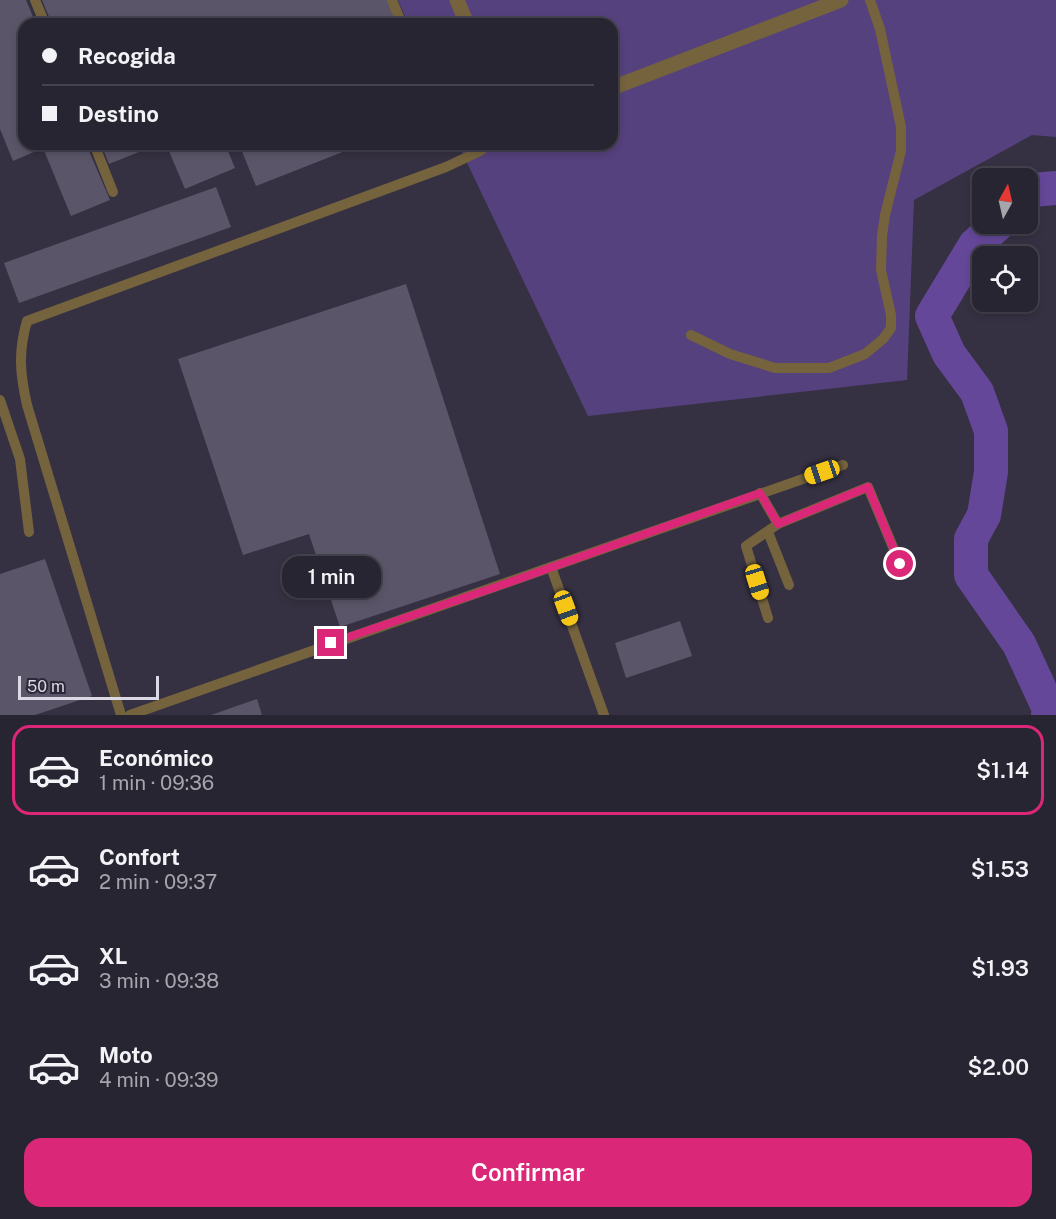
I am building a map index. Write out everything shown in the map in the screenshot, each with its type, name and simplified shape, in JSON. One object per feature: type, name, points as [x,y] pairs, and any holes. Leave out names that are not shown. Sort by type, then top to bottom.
[{"type":"street","points":[[457,0],[464,18]]},
{"type":"street","points":[[618,86],[842,0]]},
{"type":"lane","points":[[35,0],[42,18]]},
{"type":"lane","points":[[392,0],[399,18]]},
{"type":"lane","points":[[692,335],[730,354],[776,368],[830,368],[865,354],[883,339],[891,328],[891,315],[881,270],[882,236],[901,151],[901,127],[880,29],[870,0]]},
{"type":"lane","points":[[96,150],[113,192]]},
{"type":"lane","points":[[121,715],[27,405],[20,369],[27,321],[446,166],[481,150]]},
{"type":"lane","points":[[0,400],[20,459],[29,532]]},
{"type":"lane","points":[[130,715],[843,465]]},
{"type":"lane","points":[[768,618],[746,546],[778,524],[868,487],[900,564]]},
{"type":"lane","points":[[760,493],[778,524]]},
{"type":"lane","points":[[768,532],[789,585]]},
{"type":"lane","points":[[551,567],[604,715]]},
{"type":"shaded area","points":[[398,0],[1056,0],[1056,137],[1032,135],[914,200],[907,380],[588,416],[461,150],[618,150],[618,18],[406,18]]},
{"type":"building","points":[[0,0],[26,0],[34,18],[18,18],[18,150],[38,150],[13,161],[0,129]]},
{"type":"building","points":[[42,0],[388,0],[396,18],[50,18]]},
{"type":"building","points":[[44,150],[89,150],[110,200],[71,216]]},
{"type":"building","points":[[103,150],[144,150],[109,164]]},
{"type":"building","points":[[169,150],[228,150],[235,168],[185,189]]},
{"type":"building","points":[[241,150],[348,150],[256,186]]},
{"type":"building","points":[[216,187],[231,227],[19,303],[4,263]]},
{"type":"building","points":[[406,284],[500,574],[340,627],[309,534],[243,555],[178,359]]},
{"type":"building","points":[[45,559],[92,696],[35,715],[0,715],[0,574]]},
{"type":"building","points":[[680,621],[692,656],[626,678],[615,643]]},
{"type":"building","points":[[257,699],[262,715],[211,715]]},
{"type":"waterway","points":[[1038,190],[1056,188]]},
{"type":"waterway","points":[[987,234],[975,245],[932,316],[949,354],[977,392],[991,431],[991,472],[984,515],[971,539],[971,575],[1019,644],[1050,711],[1048,715]]},
{"type":"route","points":[[331,643],[760,493],[778,524],[868,487],[900,564]]}]
